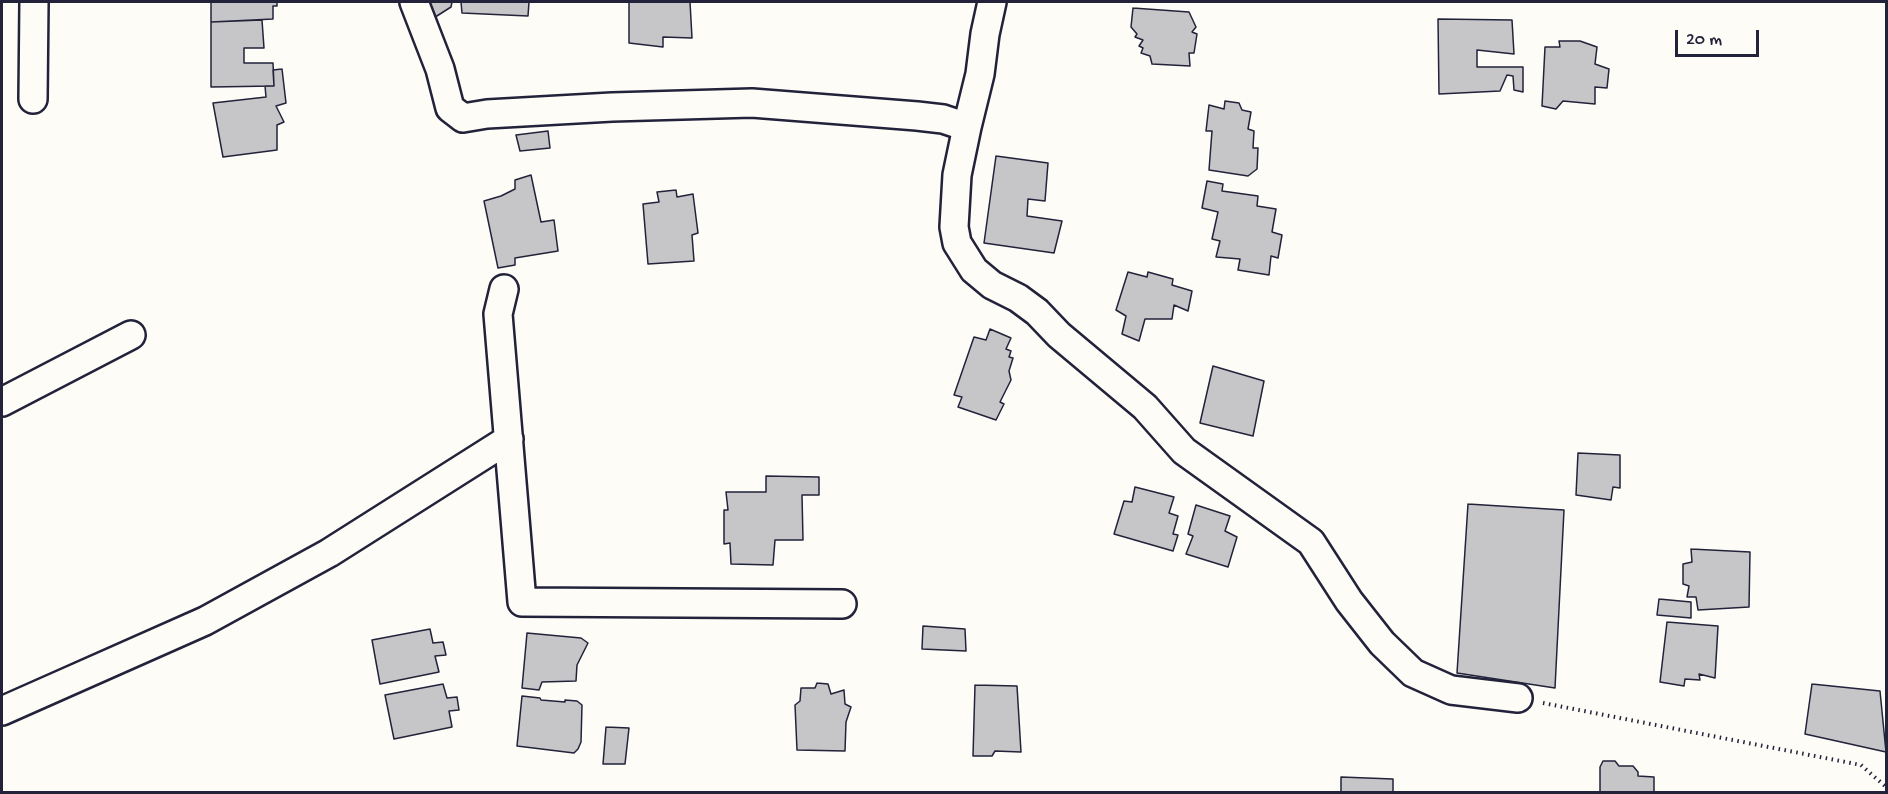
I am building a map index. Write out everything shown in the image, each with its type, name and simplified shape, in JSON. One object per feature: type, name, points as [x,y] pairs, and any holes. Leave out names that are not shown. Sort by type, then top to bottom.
[{"type":"street","points":[[33,99],[34,2]]},
{"type":"street","points":[[414,2],[440,69],[450,108],[463,118],[487,114],[612,107],[752,103],[917,116],[943,119],[967,127]]},
{"type":"street","points":[[992,2],[980,74],[957,175],[954,227],[957,243],[974,270],[992,285],[1018,298],[1037,312],[1059,335],[1145,407],[1184,451],[1311,542],[1349,601],[1382,643],[1413,673],[1451,690],[1518,698]]},
{"type":"street","points":[[504,289],[498,314],[522,602],[842,604]]},
{"type":"street","points":[[2,402],[131,335]]},
{"type":"street","points":[[2,711],[205,621],[329,553],[509,439]]},
{"type":"path","points":[[1518,698],[1861,765],[1887,787]]},
{"type":"building","points":[[211,2],[277,2],[277,6],[273,6],[273,19],[211,22]]},
{"type":"building","points":[[423,2],[452,2],[451,7],[429,21]]},
{"type":"building","points":[[461,2],[529,2],[528,16],[462,13]]},
{"type":"building","points":[[629,2],[690,2],[692,38],[663,37],[663,47],[629,43]]},
{"type":"building","points":[[1133,8],[1189,12],[1196,27],[1192,32],[1197,34],[1194,53],[1189,53],[1190,66],[1152,64],[1150,56],[1141,53],[1143,48],[1139,46],[1143,40],[1135,37],[1137,34],[1131,27]]},
{"type":"building","points":[[1438,19],[1512,20],[1514,54],[1477,50],[1477,67],[1523,67],[1523,92],[1514,90],[1513,76],[1507,75],[1500,91],[1439,94]]},
{"type":"building","points":[[262,20],[264,48],[244,48],[244,63],[273,63],[274,86],[211,87],[211,22]]},
{"type":"building","points":[[1559,41],[1580,41],[1597,47],[1595,64],[1609,69],[1607,88],[1595,87],[1595,104],[1563,101],[1556,109],[1542,106],[1545,47],[1560,47]]},
{"type":"building","points":[[282,69],[286,103],[276,106],[284,122],[277,125],[277,150],[223,157],[213,103],[266,97],[265,86],[274,86],[273,70]]},
{"type":"building","points":[[1225,101],[1239,103],[1242,110],[1251,112],[1248,129],[1254,131],[1253,148],[1258,148],[1257,169],[1248,176],[1209,170],[1212,131],[1206,131],[1209,105],[1224,109]]},
{"type":"building","points":[[548,131],[550,148],[520,151],[516,135]]},
{"type":"building","points":[[996,156],[1048,163],[1045,201],[1028,199],[1027,216],[1062,221],[1054,253],[984,243]]},
{"type":"building","points":[[531,175],[541,222],[554,220],[558,251],[515,258],[515,265],[498,268],[484,201],[515,189],[515,180]]},
{"type":"building","points":[[1207,181],[1223,184],[1222,191],[1258,196],[1257,206],[1276,209],[1272,232],[1282,235],[1278,258],[1271,256],[1269,275],[1238,270],[1240,259],[1216,257],[1220,241],[1212,239],[1218,212],[1202,208]]},
{"type":"building","points":[[676,190],[677,197],[693,194],[698,233],[692,235],[694,261],[648,264],[643,204],[659,202],[657,192]]},
{"type":"building","points":[[1128,272],[1147,277],[1148,272],[1173,279],[1172,285],[1192,291],[1188,311],[1174,305],[1172,319],[1145,319],[1139,341],[1122,334],[1126,316],[1116,310]]},
{"type":"building","points":[[990,329],[1011,338],[1006,349],[1011,351],[1009,357],[1013,358],[1009,371],[1011,380],[1000,402],[1004,404],[996,420],[958,407],[962,397],[954,395],[974,337],[986,340]]},
{"type":"building","points":[[1213,366],[1264,381],[1253,436],[1200,423]]},
{"type":"building","points":[[1578,453],[1620,455],[1620,488],[1613,487],[1611,500],[1576,495]]},
{"type":"building","points":[[766,476],[819,477],[819,495],[802,495],[803,540],[775,540],[773,565],[731,564],[730,543],[724,544],[724,510],[728,510],[726,492],[766,492]]},
{"type":"building","points":[[1135,487],[1174,497],[1169,513],[1178,516],[1173,534],[1178,535],[1173,551],[1114,534],[1124,501],[1132,502]]},
{"type":"building","points":[[1468,504],[1564,510],[1555,688],[1457,673]]},
{"type":"building","points":[[1196,505],[1230,516],[1225,531],[1237,537],[1228,567],[1186,554],[1193,536],[1188,534]]},
{"type":"building","points":[[1691,549],[1750,552],[1749,607],[1698,610],[1696,597],[1687,597],[1689,586],[1683,584],[1683,564],[1692,562]]},
{"type":"building","points":[[1659,599],[1691,602],[1691,618],[1657,615]]},
{"type":"building","points":[[1667,622],[1718,626],[1715,678],[1699,674],[1700,680],[1685,679],[1684,686],[1660,682]]},
{"type":"building","points":[[923,626],[965,629],[966,651],[922,649]]},
{"type":"building","points":[[430,629],[433,643],[443,642],[446,655],[435,656],[439,672],[380,684],[372,640]]},
{"type":"building","points":[[527,633],[581,638],[588,643],[577,665],[576,681],[542,682],[539,690],[522,688]]},
{"type":"building","points":[[817,683],[828,684],[831,694],[844,690],[845,704],[851,707],[846,722],[845,751],[797,750],[795,705],[800,701],[801,688],[815,688]]},
{"type":"building","points":[[443,684],[447,698],[457,697],[459,710],[449,711],[452,727],[394,739],[385,695]]},
{"type":"building","points":[[1812,684],[1880,691],[1886,752],[1805,734]]},
{"type":"building","points":[[975,685],[1017,686],[1021,752],[995,751],[992,756],[973,756]]},
{"type":"building","points":[[522,696],[541,700],[577,701],[582,705],[581,742],[574,753],[517,746]]},
{"type":"building","points":[[606,727],[629,728],[625,764],[603,764]]},
{"type":"building","points":[[1603,761],[1615,761],[1619,766],[1633,766],[1638,776],[1654,777],[1654,792],[1600,792],[1600,767]]},
{"type":"building","points":[[1341,777],[1393,779],[1393,792],[1341,792]]}]
